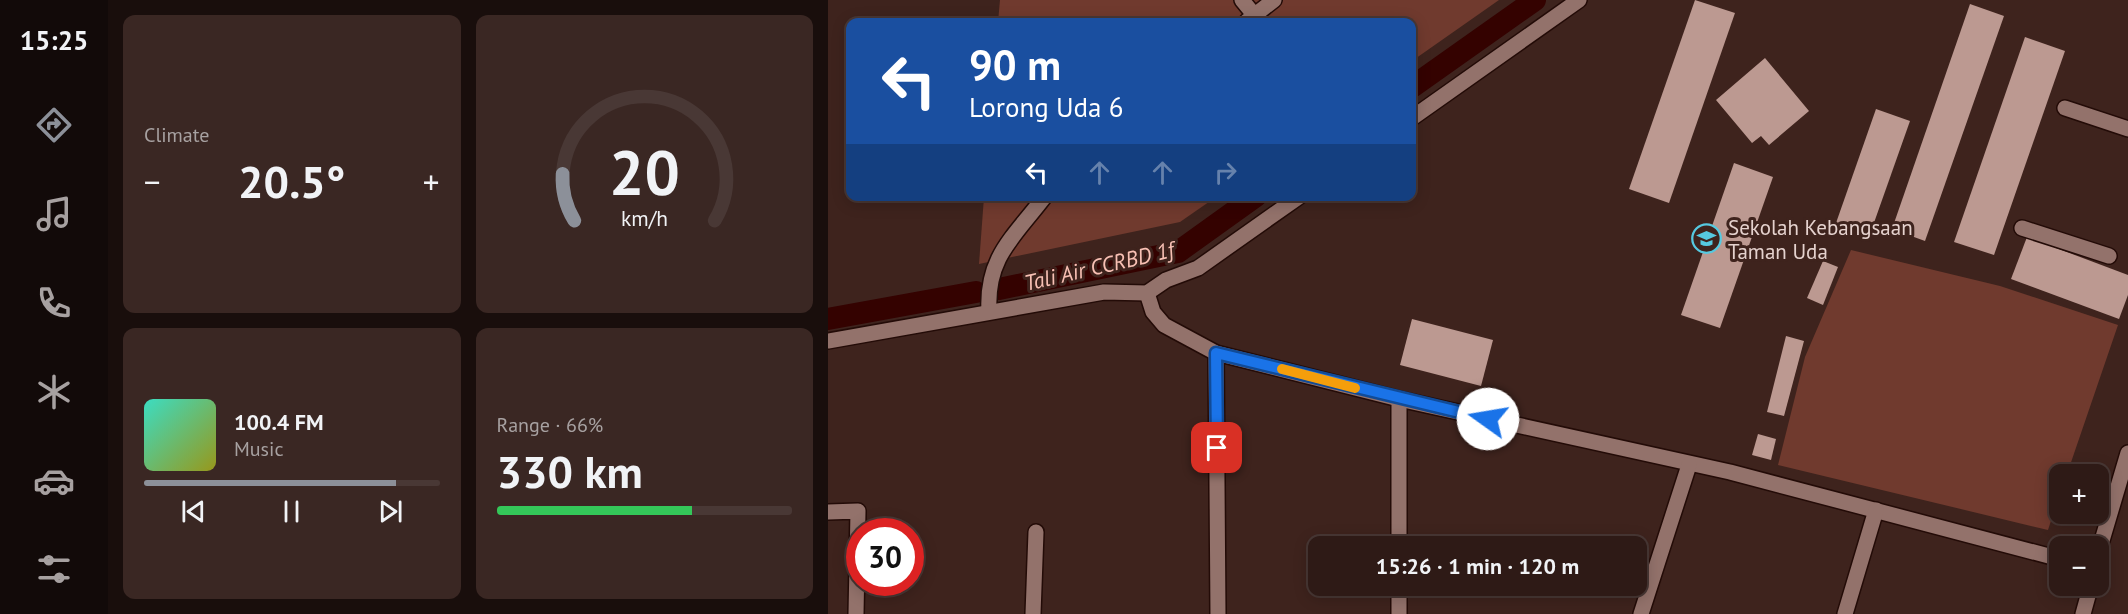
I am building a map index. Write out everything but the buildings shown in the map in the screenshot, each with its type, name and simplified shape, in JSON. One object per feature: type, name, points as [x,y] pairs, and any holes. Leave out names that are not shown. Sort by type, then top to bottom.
[{"type":"street","points":[[1242,0],[1252,18]]},
{"type":"street","points":[[1255,18],[1274,0]]},
{"type":"street","points":[[1416,115],[1579,0]]},
{"type":"street","points":[[2065,108],[2128,129]]},
{"type":"street","points":[[989,311],[988,288],[998,258],[1041,201]]},
{"type":"street","points":[[828,341],[1104,292],[1147,293],[1166,280],[1198,268],[1293,201]]},
{"type":"street","points":[[2022,228],[2109,256]]},
{"type":"street","points":[[1147,293],[1153,312],[1164,325],[1216,353],[1399,399],[1689,465],[1730,472],[2049,556]]},
{"type":"street","points":[[1216,353],[1218,614]]},
{"type":"street","points":[[1399,399],[1399,536]]},
{"type":"street","points":[[2103,536],[2128,453]]},
{"type":"street","points":[[1641,614],[1689,465]]},
{"type":"street","points":[[1845,614],[1876,510]]},
{"type":"street","points":[[828,512],[858,511],[856,614]]},
{"type":"street","points":[[1033,614],[1036,532]]},
{"type":"street","points":[[1399,596],[1399,614]]},
{"type":"street","points":[[2083,614],[2088,596]]},
{"type":"shaded area","points":[[1000,0],[1499,0],[1416,58],[1416,18],[998,18]]},
{"type":"shaded area","points":[[984,201],[1210,201],[1180,222],[979,264]]},
{"type":"shaded area","points":[[1851,250],[2000,286],[2118,325],[2070,464],[2049,464],[2050,524],[2048,530],[1778,465],[1805,357]]},
{"type":"waterway","name":"Tali Air CCRBD 1f","points":[[1416,84],[1535,0]]},
{"type":"waterway","name":"Tali Air CCRBD 1f","points":[[999,289],[1178,252],[1249,201]]},
{"type":"waterway","name":"Tali Air CCRBD 1f","points":[[828,319],[976,292]]},
{"type":"slow traffic","points":[[1282,369],[1355,388]]},
{"type":"place","name":"Sekolah Kebangsaan Taman Uda","points":[[1707,239]]},
{"type":"route","points":[[1217,448],[1216,353],[1488,419]]}]
